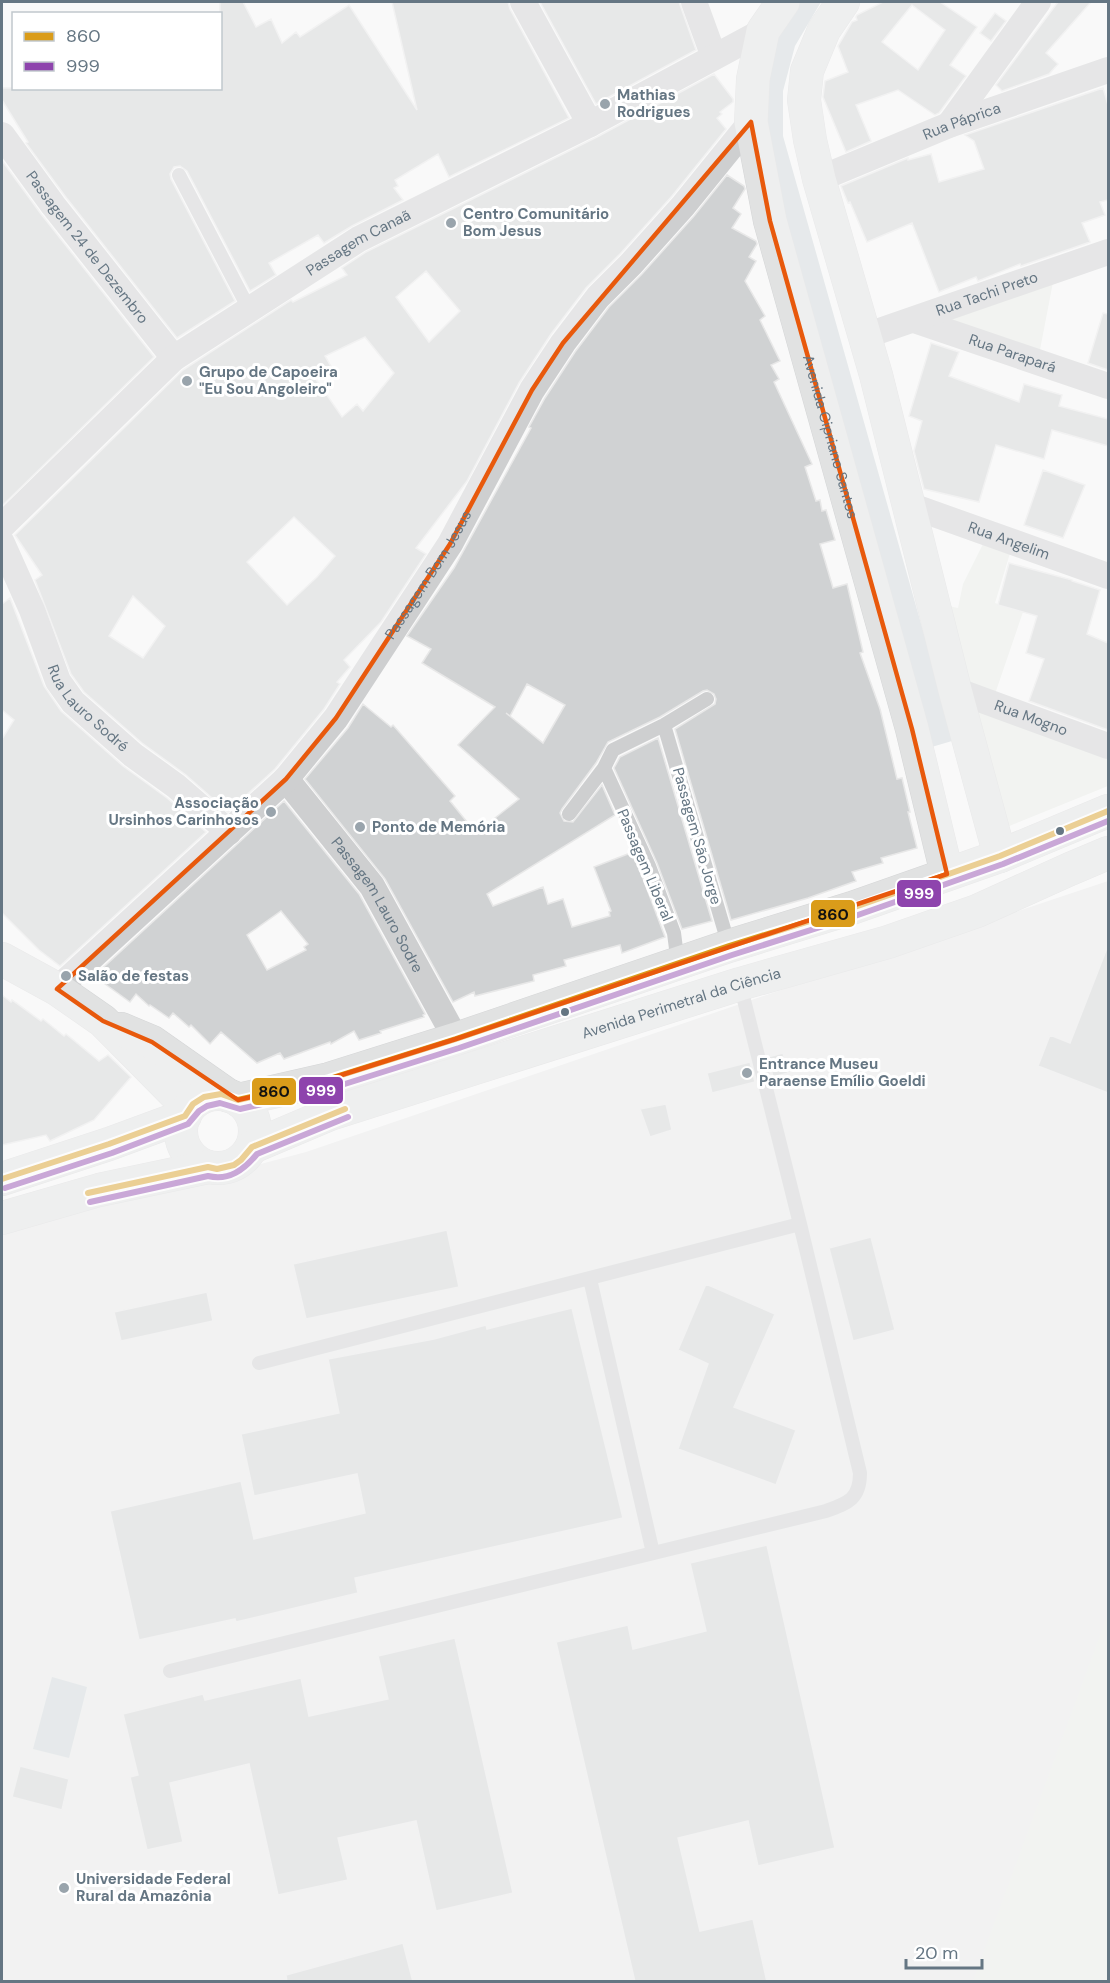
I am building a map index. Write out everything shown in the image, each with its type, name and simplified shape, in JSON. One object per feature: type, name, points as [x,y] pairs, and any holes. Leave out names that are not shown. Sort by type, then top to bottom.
[{"type":"main road","name":"Avenida Cipriano Santos","points":[[783,2],[763,31],[753,79],[751,122],[754,148],[771,221],[912,729],[947,874]]},
{"type":"main road","points":[[843,2],[824,30],[807,71],[804,100],[810,140],[819,179],[876,375],[955,690],[1000,856]]},
{"type":"main road","points":[[5,1175],[109,1143],[187,1112],[204,1097],[212,1094],[233,1098],[329,1079],[456,1039],[729,946],[852,908],[1000,856],[1108,811]]},
{"type":"main road","name":"Avenida Perimetral da Ciência","points":[[252,1147],[330,1114],[740,984],[888,942],[977,911],[1108,853]]},
{"type":"main road","points":[[2,959],[57,989],[103,1022],[187,1112]]},
{"type":"main road","points":[[103,1022],[152,1042],[250,1112],[254,1121],[255,1138],[252,1147],[242,1160],[234,1165],[217,1169],[198,1163],[190,1156],[182,1137],[182,1126],[187,1112]]},
{"type":"main road","points":[[2,1218],[99,1190],[208,1167]]},
{"type":"street","points":[[523,2],[591,124]]},
{"type":"street","points":[[694,2],[714,57]]},
{"type":"street","points":[[949,125],[1038,2]]},
{"type":"street","name":"Passagem Canaã","points":[[2,526],[174,358],[249,309],[359,239],[591,124],[763,31]]},
{"type":"street","name":"Rua Páprica","points":[[819,179],[949,125],[1108,70]]},
{"type":"street","name":"Passagem Bom Jesus","points":[[57,989],[286,778],[336,718],[450,544],[532,390],[563,343],[598,297],[683,206],[751,122]]},
{"type":"street","name":"Passagem 24 de Dezembro","points":[[2,135],[53,205],[174,358]]},
{"type":"street","name":"Rua Tachi Preto","points":[[864,336],[1108,252]]},
{"type":"street","name":"Rua Parapará","points":[[914,320],[1108,386]]},
{"type":"street","name":"Rua Angelim","points":[[909,505],[1108,576]]},
{"type":"street","name":"Rua Lauro Sodré","points":[[2,543],[32,610],[58,681],[73,702],[229,832]]},
{"type":"street","name":"Rua Mogno","points":[[955,690],[1108,746]]},
{"type":"street","name":"Passagem Lauro Sodre","points":[[286,778],[372,886],[456,1039]]},
{"type":"lane","points":[[179,175],[249,309]]},
{"type":"lane","points":[[570,814],[604,768],[613,750],[664,725],[706,699]]},
{"type":"lane","name":"Passagem São Jorge","points":[[664,725],[729,946]]},
{"type":"lane","name":"Passagem Liberal","points":[[604,768],[649,867],[674,933],[678,964]]},
{"type":"lane","points":[[170,1671],[826,1511],[844,1505],[854,1497],[860,1486],[860,1473],[740,984]]},
{"type":"lane","points":[[259,1363],[800,1224]]},
{"type":"lane","points":[[590,1279],[653,1553]]},
{"type":"highlighted area","points":[[751,122],[770,221],[912,729],[947,874],[456,1039],[329,1079],[238,1100],[152,1042],[103,1021],[57,989],[286,779],[336,718],[450,544],[532,390],[563,343]]},
{"type":"shaded area","points":[[795,2],[821,2],[795,46],[783,91],[783,136],[937,680],[952,741],[925,749],[766,161],[766,58]]},
{"type":"shaded area","points":[[1054,277],[1039,355],[929,320]]},
{"type":"shaded area","points":[[984,542],[1011,550],[995,603],[1023,612],[995,694],[958,684],[939,604],[958,608],[963,584]]},
{"type":"shaded area","points":[[978,704],[1108,756],[1108,786],[997,831],[970,726]]},
{"type":"shaded area","points":[[1108,881],[1108,1616],[974,1981],[2,1982],[2,1233],[306,1152]]},
{"type":"shaded area","points":[[1108,1614],[1108,1981],[973,1981]]},
{"type":"shaded area","points":[[52,1677],[87,1687],[69,1758],[33,1749]]},
{"type":"building","points":[[220,2],[243,2],[256,27],[271,19],[282,43],[296,32],[300,37],[349,5],[417,110],[392,2],[508,2],[569,118],[449,177],[438,154],[395,180],[398,186],[394,188],[403,200],[324,243],[318,235],[269,263],[276,275],[250,291],[187,171],[180,166],[174,167],[170,174],[171,179],[235,301],[177,338],[26,143],[28,142],[2,100],[2,88],[12,88],[12,90],[222,90],[222,12],[220,12]]},
{"type":"building","points":[[540,2],[679,2],[696,50],[596,104]]},
{"type":"building","points":[[883,2],[940,2],[977,27],[950,65],[966,76],[939,113],[935,115],[898,90],[856,105],[871,141],[846,152],[823,97],[825,81],[848,72],[838,46],[852,22],[857,20],[857,15]],"holes":[[[912,5],[945,30],[918,70],[882,42]]]},
{"type":"building","points":[[1058,2],[1091,2],[1046,53],[1058,64],[1049,74],[1002,91],[996,85]]},
{"type":"building","points":[[995,13],[1006,21],[991,41],[980,33]]},
{"type":"building","points":[[714,74],[733,99],[733,102],[720,112],[722,114],[717,118],[726,129],[672,196],[586,288],[551,334],[519,383],[467,481],[416,548],[426,554],[381,622],[344,660],[350,667],[337,682],[340,684],[324,709],[275,769],[228,812],[186,775],[142,743],[84,692],[71,674],[35,580],[42,575],[15,535],[183,370],[291,300],[293,302],[347,275],[342,268],[366,252],[597,137]],"holes":[[[426,271],[460,311],[429,342],[396,297]],[[365,337],[394,373],[363,411],[357,404],[342,417],[315,378],[332,368],[325,356]],[[294,517],[335,556],[317,577],[287,605],[247,562]],[[133,596],[165,626],[143,658],[109,636]]]},
{"type":"building","points":[[1103,88],[1108,105],[1108,200],[1100,202],[1105,215],[1082,223],[1090,242],[1021,266],[1020,264],[978,281],[976,277],[939,292],[912,223],[867,242],[841,186],[908,158],[908,160],[931,154],[939,182],[984,169],[974,141],[965,135]]},
{"type":"building","points":[[2,163],[154,357],[2,506]]},
{"type":"building","points":[[727,175],[744,186],[745,189],[733,208],[741,214],[732,228],[756,241],[757,244],[749,257],[756,261],[745,281],[765,316],[760,320],[780,361],[771,365],[779,379],[774,382],[812,464],[805,467],[816,501],[820,500],[822,511],[826,510],[835,540],[820,544],[833,588],[847,584],[863,652],[860,653],[880,709],[897,779],[902,778],[917,848],[881,858],[883,863],[852,872],[856,881],[808,898],[731,920],[675,729],[715,704],[714,694],[707,690],[703,691],[660,717],[608,742],[596,763],[560,813],[564,821],[573,822],[602,785],[615,815],[487,894],[493,906],[543,887],[548,904],[563,899],[572,927],[610,916],[611,911],[594,867],[633,852],[665,937],[622,953],[620,945],[564,960],[566,966],[533,975],[534,981],[475,996],[474,992],[453,1002],[385,879],[305,779],[348,728],[363,704],[391,727],[393,725],[455,796],[450,801],[476,833],[519,799],[458,745],[495,707],[422,663],[431,649],[407,636],[454,568],[531,428],[529,427],[545,398],[575,352],[609,307],[694,216]],"holes":[[[527,684],[565,705],[543,743],[506,713],[510,716]]]},
{"type":"building","points":[[1103,313],[1108,314],[1108,370],[1088,363]]},
{"type":"building","points":[[931,343],[959,352],[949,376],[1019,402],[1024,384],[1062,395],[1059,406],[1108,419],[1108,446],[1052,430],[1044,459],[996,445],[979,502],[924,489],[914,451],[922,421],[909,416]]},
{"type":"building","points":[[1043,470],[1085,485],[1063,538],[1024,525]]},
{"type":"building","points":[[1009,563],[1100,590],[1087,634],[1108,643],[1108,730],[1029,701],[1044,659],[1026,653],[1037,616],[998,605]]},
{"type":"building","points":[[10,598],[44,686],[61,711],[123,766],[167,798],[206,832],[60,966],[39,950],[2,913],[2,739],[14,720],[2,710],[2,604]]},
{"type":"building","points":[[658,738],[712,921],[682,929],[657,863],[614,768],[620,757]]},
{"type":"building","points":[[284,801],[359,894],[425,1014],[424,1017],[359,1040],[354,1031],[331,1044],[330,1042],[284,1059],[280,1053],[257,1063],[221,1032],[210,1044],[191,1025],[189,1027],[173,1013],[169,1018],[149,1006],[136,994],[130,1002],[94,976]],"holes":[[[281,911],[308,944],[304,947],[306,950],[267,970],[247,935]]]},
{"type":"building","points":[[1107,948],[1108,1093],[1038,1066],[1050,1035],[1070,1043]]},
{"type":"building","points":[[2,995],[41,1021],[43,1019],[64,1036],[66,1034],[99,1061],[108,1055],[131,1077],[94,1120],[50,1141],[46,1135],[2,1145]]},
{"type":"building","points":[[783,1053],[788,1073],[773,1077],[768,1057]]},
{"type":"building","points":[[750,1062],[755,1082],[712,1093],[707,1073]]},
{"type":"building","points":[[666,1104],[672,1130],[650,1137],[640,1109]]},
{"type":"building","points":[[447,1230],[459,1287],[306,1319],[293,1264]]},
{"type":"building","points":[[871,1237],[895,1330],[853,1341],[829,1248]]},
{"type":"building","points":[[706,1284],[775,1314],[734,1407],[796,1430],[776,1485],[678,1449],[708,1364],[678,1350]]},
{"type":"building","points":[[207,1292],[213,1321],[121,1341],[114,1312]]},
{"type":"building","points":[[572,1308],[623,1518],[355,1578],[358,1593],[236,1622],[235,1619],[139,1640],[110,1511],[241,1481],[254,1539],[365,1513],[357,1474],[254,1496],[241,1434],[339,1413],[328,1359],[434,1339],[486,1325],[487,1329]]},
{"type":"building","points":[[767,1545],[835,1848],[758,1866],[748,1821],[678,1838],[700,1931],[753,1919],[767,1982],[635,1982],[556,1642],[628,1625],[633,1649],[706,1631],[690,1563]]},
{"type":"building","points":[[455,1638],[513,1893],[436,1911],[416,1821],[338,1838],[348,1880],[278,1895],[249,1764],[170,1783],[183,1842],[147,1850],[130,1777],[138,1775],[123,1714],[203,1694],[205,1700],[301,1678],[309,1716],[388,1699],[378,1656]]},
{"type":"building","points":[[20,1766],[69,1779],[62,1810],[12,1797]]},
{"type":"building","points":[[403,1943],[413,1982],[287,1982],[286,1975]]},
{"type":"transit line","name":"860","points":[[2,1179],[185,1116],[193,1104],[204,1097],[221,1094],[238,1100],[329,1079],[456,1039],[729,946],[852,908],[1000,856],[1108,811]]},
{"type":"transit line","name":"999","points":[[5,1188],[112,1153],[188,1124],[199,1111],[207,1106],[220,1103],[240,1109],[332,1088],[459,1048],[732,955],[855,916],[1003,864],[1108,821]]},
{"type":"transit line","name":"860","points":[[88,1193],[208,1167],[217,1169],[234,1165],[252,1147],[345,1109]]},
{"type":"transit line","name":"999","points":[[90,1202],[208,1176],[223,1177],[247,1165],[257,1154],[348,1117]]},
{"type":"place","name":"Mathias Rodrigues","points":[[605,104]]},
{"type":"place","name":"Centro Comunitário Bom Jesus","points":[[451,223]]},
{"type":"place","name":"Grupo de Capoeira \"Eu Sou Angoleiro\"","points":[[187,381]]},
{"type":"place","name":"Associação Ursinhos Carinhosos","points":[[271,812]]},
{"type":"place","name":"Ponto de Memória","points":[[360,827]]},
{"type":"place","name":"Salão de festas","points":[[66,976]]},
{"type":"place","name":"Entrance Museu Paraense Emílio Goeldi","points":[[747,1073]]},
{"type":"place","name":"Universidade Federal Rural da Amazônia","points":[[64,1888]]}]
